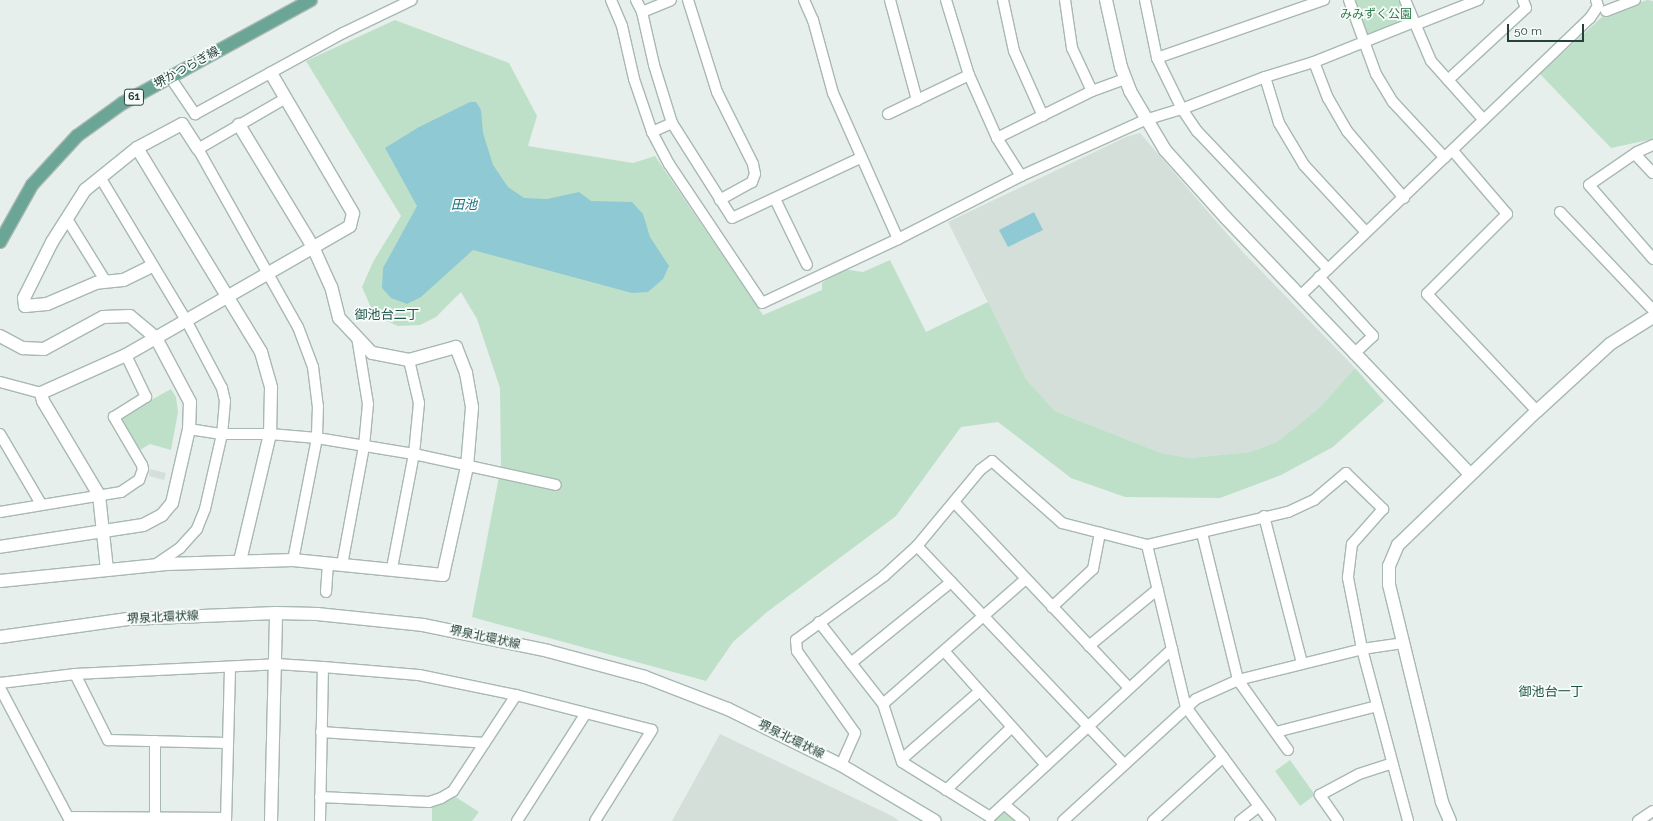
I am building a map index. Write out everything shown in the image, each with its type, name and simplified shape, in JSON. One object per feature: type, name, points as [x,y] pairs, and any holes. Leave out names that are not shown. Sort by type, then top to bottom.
[{"type":"main road","name":"堺かつらぎ線","points":[[0,242],[32,186],[77,136],[123,103],[311,0]]},
{"type":"street","points":[[170,77],[195,114],[343,33],[412,0]]},
{"type":"street","points":[[611,0],[622,26],[634,79],[652,132],[669,164],[762,303],[898,239],[1021,176],[1145,120],[1182,109],[1265,77],[1314,62],[1365,41],[1478,0]]},
{"type":"street","points":[[636,0],[642,12],[654,65],[672,123],[732,218],[860,158]]},
{"type":"street","points":[[642,12],[671,0]]},
{"type":"street","points":[[688,0],[717,92],[753,164],[755,174],[752,182],[720,200]]},
{"type":"street","points":[[804,0],[813,20],[833,93],[860,158],[898,239]]},
{"type":"street","points":[[890,0],[917,100]]},
{"type":"street","points":[[946,0],[969,75],[997,138],[1021,176]]},
{"type":"street","points":[[1003,0],[1014,51],[1043,116]]},
{"type":"street","points":[[1065,0],[1072,48],[1092,91]]},
{"type":"street","points":[[1106,0],[1126,79],[1145,120],[1166,150],[1354,354],[1470,474]]},
{"type":"street","points":[[1146,0],[1157,58],[1182,109],[1197,131],[1328,269]]},
{"type":"street","points":[[1157,58],[1324,0]]},
{"type":"street","points":[[1349,0],[1376,74],[1393,102],[1449,154],[1507,214],[1427,294],[1537,411]]},
{"type":"street","points":[[1405,0],[1431,61],[1484,119]]},
{"type":"street","points":[[1448,80],[1526,8],[1523,0]]},
{"type":"street","points":[[1300,296],[1366,231],[1404,198],[1590,18],[1598,6],[1596,0]]},
{"type":"street","points":[[1606,10],[1631,1]]},
{"type":"street","points":[[1314,62],[1328,98],[1344,126],[1404,198]]},
{"type":"street","points":[[0,382],[41,392],[126,355],[226,296],[350,226],[353,213],[271,73]]},
{"type":"street","points":[[888,114],[969,75]]},
{"type":"street","points":[[1265,77],[1280,123],[1304,165],[1366,231]]},
{"type":"street","points":[[997,138],[1092,91],[1126,79]]},
{"type":"street","points":[[198,150],[286,98]]},
{"type":"street","points":[[652,132],[672,123]]},
{"type":"street","points":[[152,266],[123,280],[96,283],[47,304],[25,306],[24,298],[52,242],[85,190],[137,148],[182,124],[268,272],[298,327],[313,367],[318,406],[317,438],[293,560]]},
{"type":"street","points":[[0,581],[155,565],[293,560],[392,568],[443,575],[467,467],[472,407],[466,373],[456,347],[409,360],[372,353],[339,318],[331,287],[313,247],[239,126]]},
{"type":"street","points":[[1653,145],[1635,154],[1589,184],[1653,259]]},
{"type":"street","points":[[137,148],[261,352],[271,388],[270,434],[240,561]]},
{"type":"street","points":[[1635,154],[1653,173]]},
{"type":"street","points":[[100,177],[152,266],[186,320],[222,388],[225,401],[222,434],[205,509],[197,529],[180,548],[155,565]]},
{"type":"street","points":[[775,199],[806,265]]},
{"type":"street","points":[[1560,212],[1653,310]]},
{"type":"street","points":[[67,218],[106,282]]},
{"type":"street","points":[[1319,277],[1373,336],[1354,354]]},
{"type":"street","points":[[0,336],[23,348],[44,350],[103,317],[130,316],[156,338],[190,402],[189,429],[172,503],[162,515],[143,525],[0,547]]},
{"type":"street","points":[[1450,821],[1442,802],[1389,585],[1389,566],[1398,545],[1470,474],[1610,344],[1653,317]]},
{"type":"street","points":[[342,565],[364,446],[368,404],[357,337]]},
{"type":"street","points":[[0,512],[128,490],[142,476],[142,465],[114,417],[146,397],[126,355]]},
{"type":"street","points":[[392,568],[414,454],[419,403],[409,360]]},
{"type":"street","points":[[41,392],[43,401],[99,495],[107,570]]},
{"type":"street","points":[[189,429],[222,434],[270,434],[317,438],[414,454],[556,486]]},
{"type":"street","points":[[0,434],[42,504]]},
{"type":"street","points":[[841,765],[855,733],[795,645],[796,640],[884,576],[917,546],[980,470],[992,461],[1062,522],[1147,546],[1264,516],[1288,512],[1314,500],[1346,473],[1383,509],[1352,544],[1348,578],[1362,649],[1408,821]]},
{"type":"street","points":[[954,502],[1129,688]]},
{"type":"street","points":[[1264,516],[1302,663]]},
{"type":"street","points":[[1202,532],[1238,680],[1288,750]]},
{"type":"street","points":[[1052,607],[1093,569],[1100,533]]},
{"type":"street","points":[[917,546],[1086,726],[1124,764]]},
{"type":"street","points":[[1147,546],[1186,707],[1270,821]]},
{"type":"street","points":[[326,592],[328,563]]},
{"type":"street","points":[[883,704],[984,618],[1026,579]]},
{"type":"street","points":[[851,663],[951,582]]},
{"type":"street","points":[[1089,646],[1158,589]]},
{"type":"street","points":[[271,821],[276,664],[276,613]]},
{"type":"street","name":"堺泉北環状線","points":[[0,637],[128,619],[276,613],[318,614],[423,625],[556,652],[645,676],[715,704],[841,765],[935,821]]},
{"type":"street","points":[[819,622],[883,704],[902,759],[946,790],[990,817],[1005,805],[1086,726],[1172,649]]},
{"type":"street","points":[[1063,821],[1196,699],[1238,680],[1362,649],[1403,643]]},
{"type":"street","points":[[945,652],[1046,765]]},
{"type":"street","points":[[0,683],[75,674],[276,664],[323,667],[419,676],[516,695],[652,730],[595,821]]},
{"type":"street","points":[[0,688],[70,819],[226,819],[230,667]]},
{"type":"street","points":[[320,821],[323,667]]},
{"type":"street","points":[[75,674],[108,740],[227,743]]},
{"type":"street","points":[[902,759],[980,691]]},
{"type":"street","points":[[320,797],[429,802],[441,798],[453,791],[516,695]]},
{"type":"street","points":[[1276,732],[1377,706]]},
{"type":"street","points":[[517,821],[586,713]]},
{"type":"street","points":[[946,790],[1012,727]]},
{"type":"street","points":[[321,732],[485,743]]},
{"type":"street","points":[[155,741],[155,819]]},
{"type":"street","points":[[1153,821],[1223,757]]},
{"type":"street","points":[[1338,821],[1320,795],[1358,774],[1392,763]]},
{"type":"street","points":[[1005,805],[1024,821]]},
{"type":"street","points":[[1240,821],[1259,806]]},
{"type":"street","points":[[1638,821],[1653,811]]},
{"type":"shaded area","points":[[1140,133],[1241,250],[1355,368],[1319,408],[1277,442],[1250,452],[1190,458],[1161,453],[1055,411],[1026,379],[948,222],[1126,137]]},
{"type":"shaded area","points":[[150,469],[166,473],[164,480],[149,476]]},
{"type":"shaded area","points":[[720,734],[892,816],[899,821],[672,821]]},
{"type":"green space","name":"みみずく公園","points":[[1354,0],[1405,0],[1412,19],[1366,35]]},
{"type":"green space","points":[[1647,0],[1653,1],[1653,139],[1611,148],[1540,74],[1603,16]]},
{"type":"green space","points":[[395,20],[509,63],[537,116],[528,146],[633,163],[655,156],[763,315],[822,290],[822,283],[843,269],[863,272],[890,260],[926,332],[988,302],[1026,379],[1055,411],[1161,453],[1190,458],[1250,452],[1277,442],[1319,408],[1355,368],[1384,401],[1333,447],[1281,475],[1220,498],[1125,497],[1071,478],[998,422],[961,427],[896,516],[767,612],[733,642],[706,681],[472,617],[501,466],[500,388],[477,319],[461,292],[436,317],[420,325],[398,326],[384,320],[372,310],[362,287],[373,262],[401,216],[306,61]]},
{"type":"green space","points":[[171,389],[176,397],[178,412],[171,450],[150,444],[140,450],[123,420],[124,415]]},
{"type":"green space","points":[[1290,760],[1315,795],[1300,806],[1275,771]]},
{"type":"green space","points":[[454,796],[479,812],[472,821],[432,821],[432,807]]},
{"type":"green space","points":[[1005,813],[1016,821],[993,821],[1000,815]]},
{"type":"water","name":"田池","points":[[470,102],[476,102],[481,110],[483,133],[493,165],[508,187],[524,198],[547,199],[579,192],[591,201],[632,202],[643,214],[650,237],[669,266],[663,279],[648,292],[632,293],[473,250],[421,297],[407,304],[391,298],[382,288],[383,268],[417,206],[385,148],[419,127]]},
{"type":"water","points":[[1034,212],[1043,230],[1008,247],[999,230]]},
{"type":"district","name":"御池台二丁","points":[[387,315]]},
{"type":"district","name":"御池台一丁","points":[[1551,692]]}]
